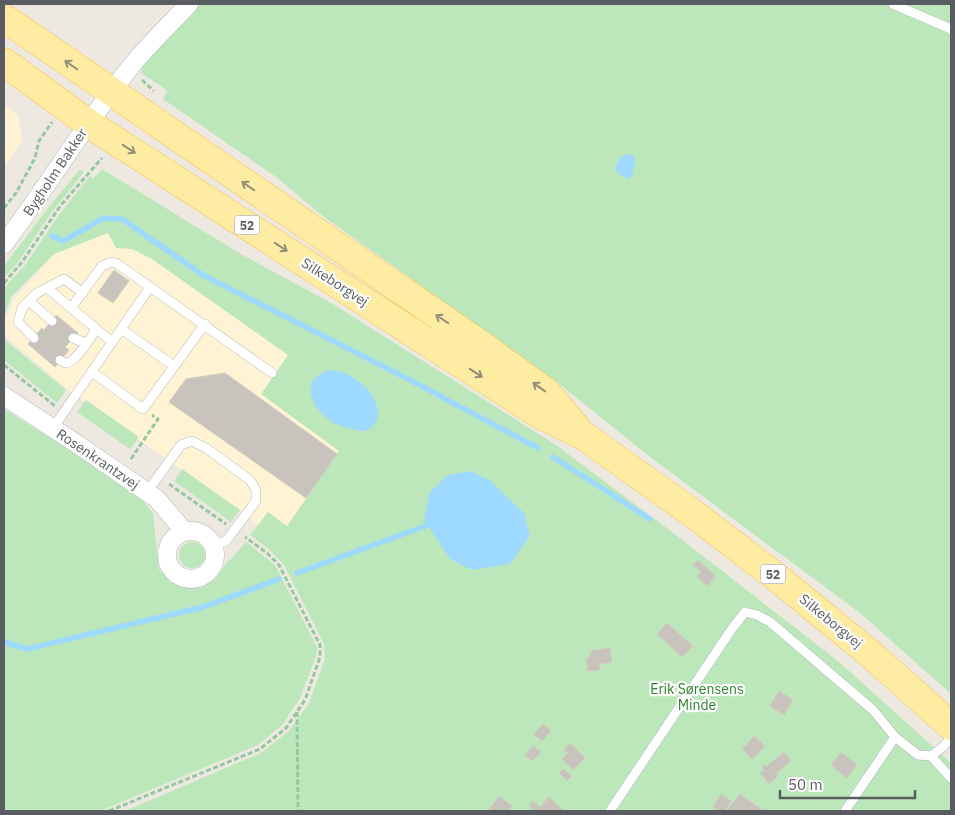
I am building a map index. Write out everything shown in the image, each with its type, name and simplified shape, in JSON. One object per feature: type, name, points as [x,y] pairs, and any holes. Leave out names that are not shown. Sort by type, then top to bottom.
[{"type":"main road","name":"Silkeborgvej","points":[[4,18],[475,341],[546,392],[584,436]]},
{"type":"main road","name":"Silkeborgvej","points":[[4,62],[88,123],[539,414],[584,436],[780,580],[874,656],[951,726]]},
{"type":"street","points":[[88,123],[132,64],[189,4]]},
{"type":"street","name":"Bygholm Bakker","points":[[4,244],[33,206],[88,123]]},
{"type":"street","name":"Rosenkrantzvej","points":[[4,396],[157,499],[184,531]]},
{"type":"street","points":[[195,530],[204,534],[212,541],[214,546],[216,550],[215,561],[211,570],[203,576],[193,579],[183,578],[174,572],[168,564],[169,544],[175,536],[184,531],[195,530]]},
{"type":"lane","points":[[893,4],[951,29]]},
{"type":"lane","points":[[71,308],[102,266],[112,262],[116,263],[272,373]]},
{"type":"lane","points":[[34,338],[18,322],[22,308],[29,300],[37,293],[64,279],[84,292]]},
{"type":"lane","points":[[53,428],[150,287]]},
{"type":"lane","points":[[47,288],[96,330],[112,341]]},
{"type":"lane","points":[[29,300],[52,321]]},
{"type":"lane","points":[[92,372],[143,408],[205,324]]},
{"type":"lane","points":[[121,328],[174,366]]},
{"type":"lane","points":[[60,360],[65,364],[70,363],[76,358],[96,330]]},
{"type":"lane","points":[[73,338],[86,343]]},
{"type":"lane","points":[[147,492],[180,445],[192,441],[206,448],[250,480],[256,490],[256,501],[226,541],[214,546]]},
{"type":"lane","points":[[610,811],[745,612],[757,615],[770,622],[873,710],[896,737],[918,755],[930,756],[951,778]]},
{"type":"lane","points":[[845,811],[896,737]]},
{"type":"lane","points":[[930,756],[951,737]]},
{"type":"path","points":[[142,80],[158,95]]},
{"type":"path","points":[[4,208],[16,193],[34,158],[39,141],[64,105]]},
{"type":"path","points":[[4,283],[22,262],[61,205],[100,162],[116,140]]},
{"type":"path","points":[[130,458],[158,419],[143,408]]},
{"type":"path","points":[[109,811],[260,749],[286,728],[305,700],[320,657],[320,645],[279,565],[267,553],[234,530]]},
{"type":"path","points":[[297,711],[298,811]]},
{"type":"shaded area","points":[[4,104],[18,115],[22,142],[4,167]]},
{"type":"shaded area","points":[[108,233],[116,248],[132,249],[152,259],[289,355],[261,394],[339,451],[280,540],[66,388],[4,335],[4,322],[13,300],[54,254]]},
{"type":"green space","points":[[201,4],[951,4],[951,694],[860,613],[650,457],[557,382],[324,217],[276,177],[163,99],[167,90],[141,73],[143,64]]},
{"type":"green space","points":[[80,169],[84,172],[52,212],[19,261],[4,278],[4,266]]},
{"type":"green space","name":"Erik Sørensens Minde","points":[[102,169],[239,253],[333,304],[556,445],[676,535],[838,661],[951,763],[951,811],[125,811],[261,753],[289,731],[309,703],[325,659],[324,644],[284,565],[270,550],[250,535],[268,512],[287,526],[339,451],[261,394],[288,355],[152,259],[132,249],[116,248],[108,233],[54,254],[11,297],[4,316],[4,288],[26,264],[58,216],[90,176],[93,179]]},
{"type":"green space","points":[[4,339],[66,390],[57,403],[4,360]]},
{"type":"green space","points":[[86,400],[139,437],[130,449],[77,412]]},
{"type":"green space","points":[[4,409],[71,451],[143,501],[153,513],[159,569],[170,582],[185,588],[201,588],[215,580],[225,565],[246,542],[275,565],[317,647],[316,656],[300,698],[283,724],[258,745],[100,811],[4,811]]},
{"type":"green space","points":[[182,469],[240,510],[231,522],[174,481]]},
{"type":"green space","points":[[192,542],[201,546],[205,555],[201,564],[192,568],[183,564],[179,555],[183,546]]},
{"type":"water","points":[[628,154],[635,159],[633,175],[628,179],[618,174],[615,169],[619,160]]},
{"type":"water","points":[[330,370],[348,374],[371,394],[376,402],[378,411],[375,424],[368,430],[362,431],[334,423],[314,403],[311,395],[313,380],[320,374]]},
{"type":"water","points":[[471,471],[489,480],[524,513],[530,536],[510,564],[472,570],[450,559],[424,520],[429,493],[448,475]]},
{"type":"building","points":[[114,270],[129,281],[113,303],[98,293]]},
{"type":"building","points":[[56,315],[78,333],[65,347],[69,350],[55,367],[28,344],[42,328],[44,330]]},
{"type":"building","points":[[225,373],[337,454],[306,498],[169,402],[186,379]]},
{"type":"building","points":[[698,560],[716,576],[707,586],[697,577],[701,572],[693,565]]},
{"type":"building","points":[[667,623],[693,646],[682,657],[657,634]]},
{"type":"building","points":[[610,648],[612,662],[599,664],[600,670],[588,671],[586,660],[591,654],[590,651]]},
{"type":"building","points":[[779,691],[793,700],[784,715],[770,706]]},
{"type":"building","points":[[543,724],[551,731],[542,741],[534,734]]},
{"type":"building","points":[[754,736],[765,746],[753,759],[742,749]]},
{"type":"building","points":[[570,743],[585,758],[573,770],[562,759],[568,753],[564,750]]},
{"type":"building","points":[[533,746],[541,752],[532,761],[525,755]]},
{"type":"building","points":[[784,752],[791,761],[776,774],[778,776],[769,784],[760,773],[764,770],[762,767],[767,766]]},
{"type":"building","points":[[841,752],[857,765],[847,778],[831,765]]},
{"type":"building","points":[[563,769],[572,776],[567,781],[559,773]]},
{"type":"building","points":[[721,794],[731,801],[725,811],[720,811],[713,807]]},
{"type":"building","points":[[740,794],[762,810],[731,811],[728,809]]},
{"type":"building","points":[[499,796],[512,806],[508,811],[488,811]]},
{"type":"building","points":[[549,797],[564,811],[535,811],[529,806],[533,801],[540,807]]},
{"type":"waterway","points":[[52,236],[63,241],[104,218],[122,219],[203,275],[408,379],[538,448]]},
{"type":"waterway","points":[[553,457],[650,519]]},
{"type":"waterway","points":[[297,573],[428,525]]},
{"type":"waterway","points":[[4,642],[27,649],[203,607],[279,579]]}]
